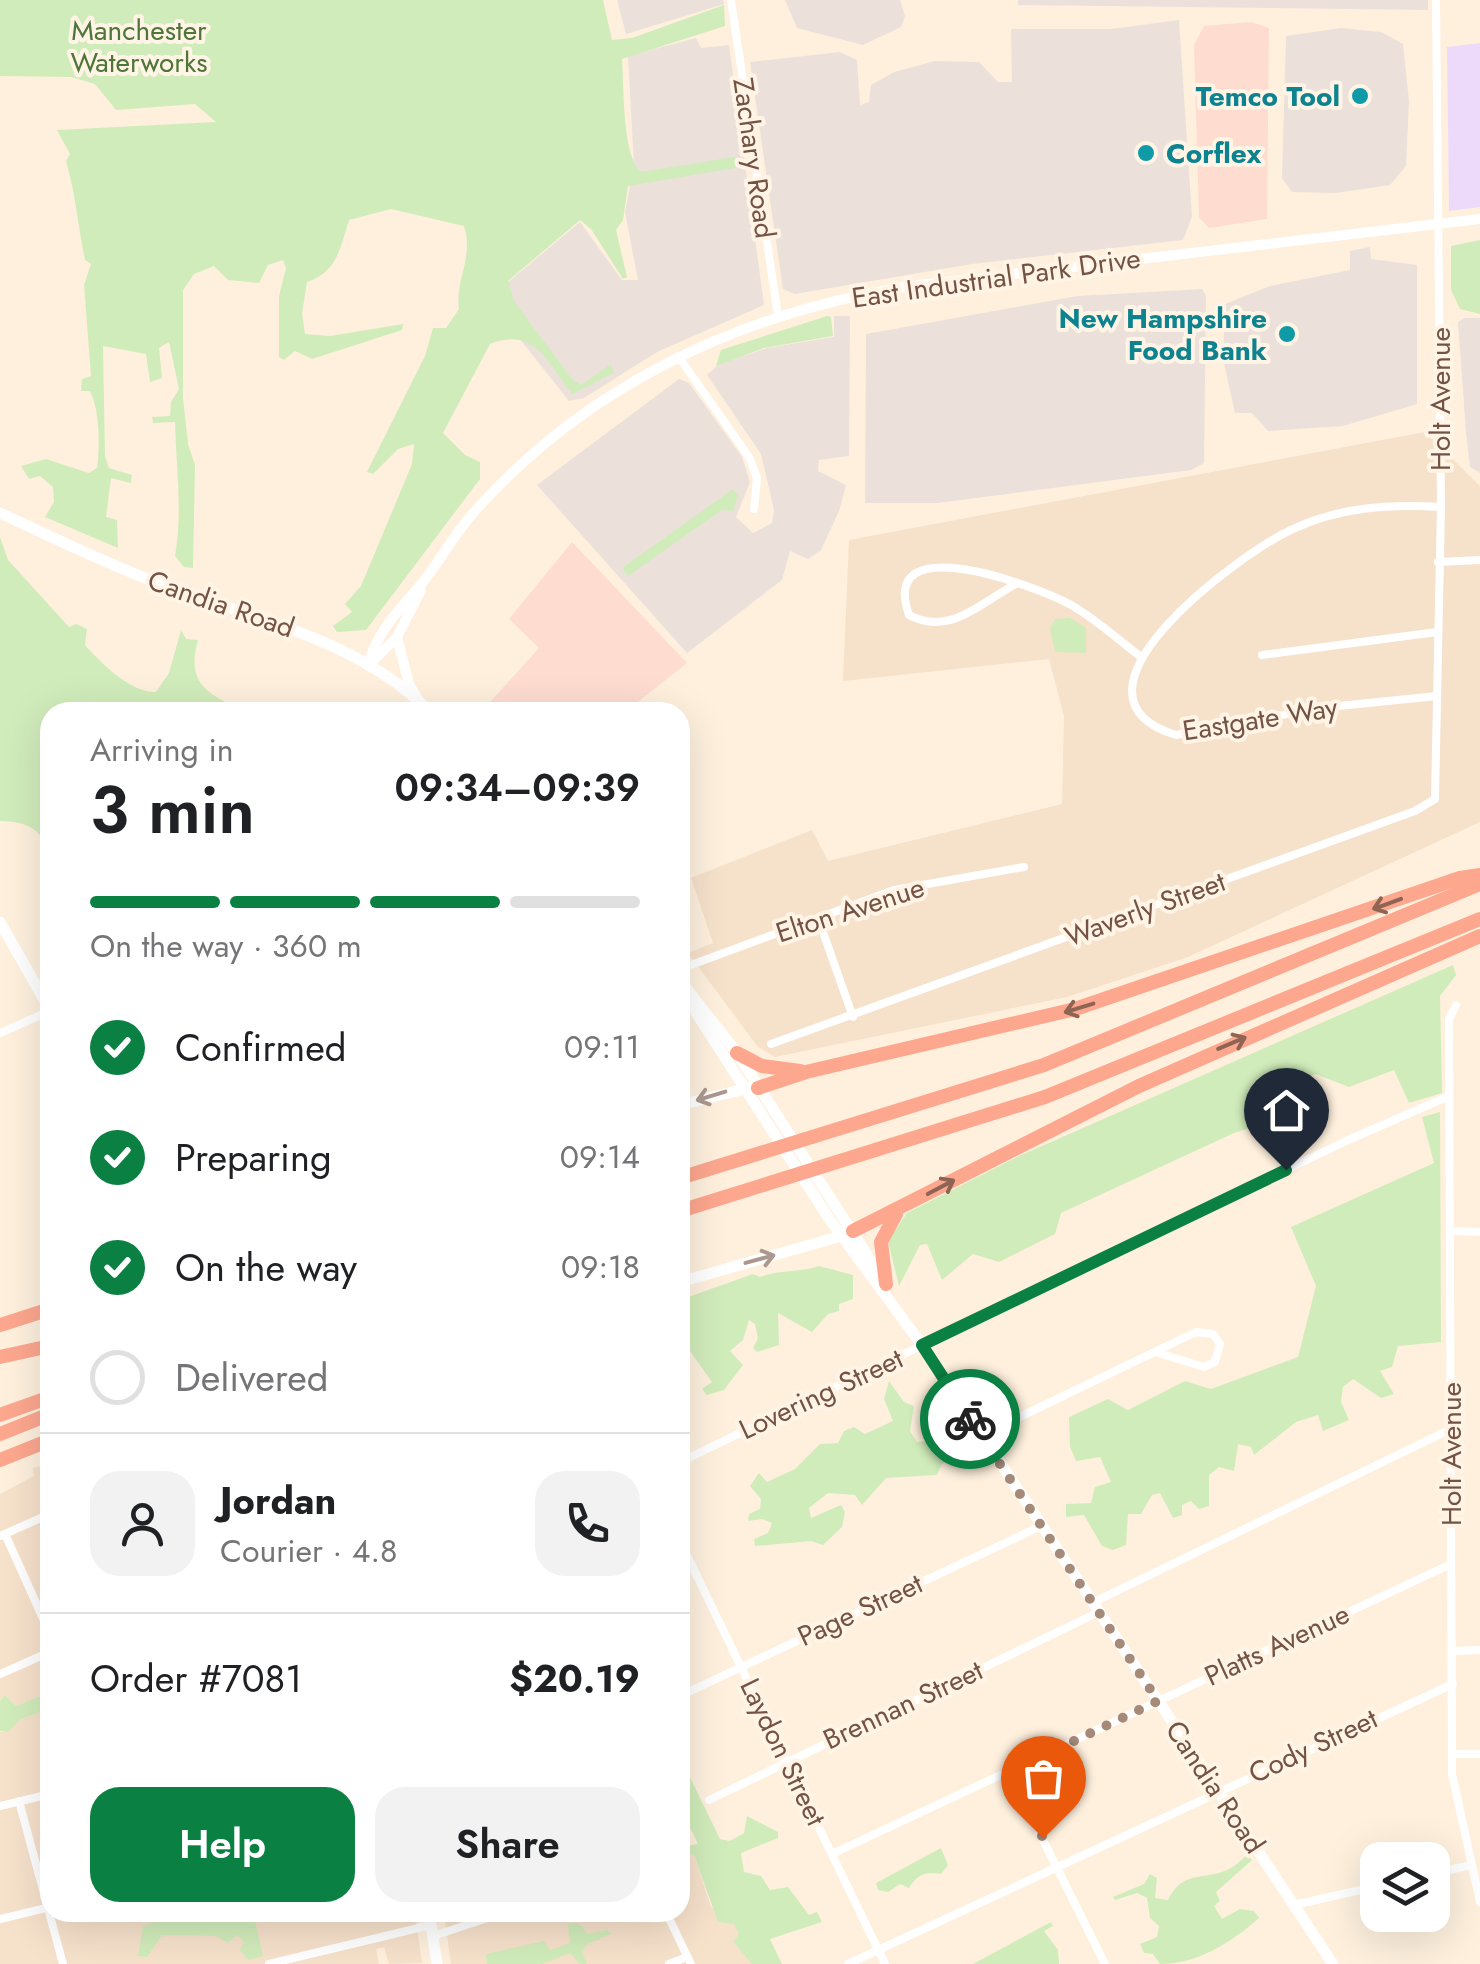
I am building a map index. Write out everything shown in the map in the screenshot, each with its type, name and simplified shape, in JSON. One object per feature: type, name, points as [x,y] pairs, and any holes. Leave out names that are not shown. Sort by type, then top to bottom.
[{"type":"highway","points":[[750,1088],[1044,1018],[1163,982],[1460,878],[1480,875]]},
{"type":"highway","points":[[690,1175],[820,1138],[1044,1065],[1480,884]]},
{"type":"highway","points":[[690,1208],[1045,1097],[1480,919]]},
{"type":"highway","points":[[847,1234],[1153,1079],[1480,936]]},
{"type":"highway","points":[[737,1053],[762,1066],[806,1072]]},
{"type":"highway","points":[[886,1284],[882,1242],[899,1209]]},
{"type":"highway","points":[[0,1325],[40,1313]]},
{"type":"highway","points":[[0,1356],[40,1348]]},
{"type":"highway","points":[[0,1416],[40,1401]]},
{"type":"highway","points":[[0,1434],[40,1418]]},
{"type":"highway","points":[[0,1460],[40,1444]]},
{"type":"main road","name":"Candia Road","points":[[0,514],[157,583],[293,628],[368,666],[418,702]]},
{"type":"main road","points":[[1,926],[40,993]]},
{"type":"main road","name":"Candia Road","points":[[690,997],[737,1053],[750,1088]]},
{"type":"main road","name":"Candia Road","points":[[690,1000],[1333,1964]]},
{"type":"main road","points":[[690,1103],[750,1088]]},
{"type":"main road","name":"Candia Road","points":[[847,1234],[886,1284],[898,1310]]},
{"type":"main road","points":[[690,1279],[847,1234]]},
{"type":"main road","points":[[431,1925],[437,1964]]},
{"type":"street","name":"Zachary Road","points":[[731,0],[778,316]]},
{"type":"street","name":"Holt Avenue","points":[[1436,0],[1441,507],[1436,798]]},
{"type":"street","name":"East Industrial Park Drive","points":[[368,666],[376,640],[478,508],[552,438],[602,401],[678,356],[778,316],[911,286],[1480,219]]},
{"type":"street","points":[[678,356],[749,457],[757,478],[754,508]]},
{"type":"street","points":[[1016,584],[969,612],[939,624],[909,616],[904,599],[906,584],[933,566],[1016,584],[1072,606],[1140,656],[1217,576],[1293,528],[1369,508],[1441,507]]},
{"type":"street","points":[[1438,562],[1480,560]]},
{"type":"street","name":"East Industrial Park Drive","points":[[368,666],[397,637],[428,576]]},
{"type":"street","points":[[1262,656],[1437,632]]},
{"type":"street","points":[[397,637],[409,684],[422,702]]},
{"type":"street","name":"Eastgate Way","points":[[1140,656],[1133,682],[1136,703],[1156,728],[1176,735],[1319,708],[1437,696]]},
{"type":"street","name":"Waverly Street","points":[[771,1044],[1415,811],[1436,798]]},
{"type":"street","name":"Elton Avenue","points":[[690,965],[894,890],[1024,866]]},
{"type":"street","points":[[818,918],[853,1017]]},
{"type":"street","name":"Holt Avenue","points":[[1456,1006],[1450,1020],[1449,1096],[1452,1754],[1480,1902]]},
{"type":"street","points":[[0,1033],[40,1015]]},
{"type":"street","name":"Lovering Street","points":[[690,1457],[1346,1141],[1449,1096]]},
{"type":"street","points":[[1451,1231],[1480,1232]]},
{"type":"street","points":[[982,1437],[1156,1352],[1201,1331],[1213,1334],[1220,1351],[1215,1362],[1204,1367],[1156,1352]]},
{"type":"street","name":"Brennan Street","points":[[709,1800],[1451,1428]]},
{"type":"street","points":[[40,1518],[3,1535],[40,1613]]},
{"type":"street","name":"Page Street","points":[[690,1691],[1041,1526]]},
{"type":"street","name":"Laydon Street","points":[[690,1562],[885,1964]]},
{"type":"street","name":"Platts Avenue","points":[[832,1854],[1451,1564]]},
{"type":"street","points":[[1453,1651],[1480,1650]]},
{"type":"street","points":[[0,1674],[40,1656]]},
{"type":"street","name":"Cody Street","points":[[848,1964],[1454,1684]]},
{"type":"street","points":[[1452,1754],[1480,1754]]},
{"type":"street","points":[[1009,1772],[1105,1964]]},
{"type":"street","points":[[0,1806],[40,1796]]},
{"type":"street","points":[[20,1801],[40,1875]]},
{"type":"street","points":[[1450,1870],[1470,1865]]},
{"type":"street","points":[[1294,1906],[1360,1890]]},
{"type":"street","points":[[0,1919],[40,1910]]},
{"type":"street","points":[[52,1922],[63,1964]]},
{"type":"street","points":[[669,1964],[689,1961],[671,1922]]},
{"type":"street","points":[[268,1964],[431,1925]]},
{"type":"shaded area","points":[[617,0],[723,0],[724,4],[626,34]]},
{"type":"shaded area","points":[[785,0],[900,0],[905,16],[901,27],[863,45],[797,28]]},
{"type":"shaded area","points":[[1018,0],[1428,0],[1428,10],[1018,5]]},
{"type":"shaded area","points":[[1179,20],[1192,217],[1183,240],[972,264],[795,294],[783,289],[750,62],[840,52],[857,60],[860,105],[869,102],[871,85],[894,72],[935,61],[979,62],[998,82],[1012,82],[1011,29],[1111,29]]},
{"type":"shaded area","points":[[1251,22],[1269,28],[1267,219],[1209,228],[1199,217],[1194,45],[1204,26]]},
{"type":"shaded area","points":[[1341,28],[1381,32],[1403,44],[1409,101],[1406,166],[1390,185],[1336,193],[1292,192],[1282,178],[1286,36]]},
{"type":"shaded area","points":[[696,38],[701,48],[729,45],[764,305],[657,352],[584,398],[569,401],[515,333],[495,293],[580,222],[622,280],[638,280],[625,212],[634,165],[628,56]]},
{"type":"shaded area","points":[[1480,43],[1480,207],[1449,211],[1447,47]]},
{"type":"shaded area","points":[[1370,247],[1371,259],[1417,265],[1417,404],[1343,426],[1268,431],[1252,413],[1235,413],[1223,359],[1225,304],[1270,286],[1350,270],[1350,251]]},
{"type":"shaded area","points":[[1202,289],[1206,296],[1204,463],[1191,470],[938,503],[865,503],[866,334],[1078,296]]},
{"type":"shaded area","points":[[834,316],[850,316],[849,456],[819,460],[818,471],[846,485],[839,511],[821,550],[808,559],[790,551],[782,580],[687,653],[537,485],[679,379],[689,383],[742,457],[750,482],[736,517],[753,533],[772,523],[774,510],[761,454],[707,375],[719,364],[767,348],[834,337]]},
{"type":"shaded area","points":[[1480,318],[1480,473],[1470,467],[1466,432],[1458,322]]},
{"type":"shaded area","points":[[1425,432],[1480,486],[1480,822],[1188,957],[1067,997],[775,1057],[758,1047],[690,956],[690,952],[713,943],[691,878],[812,830],[828,861],[1062,804],[1064,716],[1049,659],[843,681],[849,540]]},
{"type":"shaded area","points":[[572,542],[687,663],[638,702],[490,702],[539,648],[509,619]]},
{"type":"shaded area","points":[[40,1466],[40,1696],[16,1706],[5,1695],[0,1701],[0,1494],[34,1476],[33,1468]]},
{"type":"shaded area","points":[[40,1712],[40,1922],[416,1922],[422,1963],[389,1964],[384,1947],[376,1949],[379,1964],[0,1964],[0,1732],[8,1732],[21,1719]]},
{"type":"shaded area","points":[[690,1853],[694,1855],[711,1907],[736,1924],[755,1964],[451,1964],[445,1922],[690,1922]]},
{"type":"green space","name":"Manchester Waterworks","points":[[0,0],[603,0],[612,40],[632,38],[724,5],[725,26],[622,59],[625,120],[630,151],[641,172],[733,157],[741,160],[741,167],[628,186],[623,220],[616,230],[627,277],[623,279],[591,229],[580,220],[508,281],[514,301],[572,379],[581,385],[611,364],[614,373],[572,394],[547,359],[529,343],[505,340],[490,344],[443,433],[465,455],[480,462],[480,479],[366,630],[337,632],[333,626],[352,612],[345,604],[361,586],[412,464],[414,444],[398,449],[373,474],[367,472],[425,356],[433,328],[446,328],[459,309],[467,249],[464,226],[391,209],[349,220],[331,266],[307,282],[302,314],[305,334],[330,336],[403,324],[402,330],[312,359],[295,351],[284,360],[279,357],[279,296],[286,268],[283,260],[268,265],[259,283],[228,280],[214,266],[194,274],[183,290],[183,398],[188,444],[195,465],[193,568],[184,567],[175,556],[179,506],[175,422],[153,423],[152,417],[170,416],[171,402],[179,389],[169,342],[159,348],[162,378],[150,382],[146,354],[103,346],[105,456],[109,468],[132,475],[131,483],[111,478],[106,517],[117,520],[118,548],[45,517],[54,502],[53,487],[40,476],[29,479],[21,466],[46,459],[89,473],[97,468],[99,449],[93,399],[90,391],[81,391],[82,379],[91,376],[84,285],[91,264],[85,260],[66,161],[70,154],[57,130],[216,122],[195,104],[116,110],[95,84],[71,77],[0,76]]},
{"type":"green space","points":[[1480,240],[1480,314],[1460,309],[1451,290],[1451,246]]},
{"type":"green space","points":[[831,317],[833,336],[764,348],[716,366],[721,350]]},
{"type":"green space","points":[[733,489],[738,496],[733,511],[722,510],[628,576],[622,568]]},
{"type":"green space","points":[[0,537],[8,560],[69,627],[76,624],[87,629],[85,645],[117,676],[137,688],[156,692],[169,673],[181,630],[186,639],[198,640],[198,678],[225,702],[40,702],[40,836],[18,823],[0,821]]},
{"type":"green space","points":[[1070,618],[1086,628],[1086,653],[1055,652],[1050,628],[1055,619]]},
{"type":"green space","points":[[1453,965],[1456,975],[1440,996],[1442,1093],[1409,1103],[1394,1070],[1349,1087],[1315,1074],[1265,1094],[1286,1117],[1234,1133],[1061,1213],[1055,1234],[999,1262],[973,1254],[942,1280],[927,1244],[920,1245],[899,1286],[888,1241],[907,1213],[1017,1157]]},
{"type":"green space","points":[[1440,1112],[1441,1342],[1398,1346],[1392,1367],[1380,1371],[1394,1394],[1381,1398],[1353,1379],[1343,1387],[1341,1402],[1349,1420],[1323,1431],[1318,1415],[1296,1422],[1254,1455],[1251,1447],[1238,1444],[1234,1471],[1219,1467],[1209,1475],[1209,1506],[1199,1509],[1191,1501],[1182,1505],[1182,1515],[1173,1518],[1160,1493],[1152,1495],[1141,1514],[1128,1514],[1126,1545],[1113,1550],[1102,1546],[1084,1515],[1066,1517],[1066,1504],[1091,1503],[1095,1487],[1111,1482],[1100,1457],[1076,1461],[1070,1447],[1069,1417],[1108,1399],[1128,1410],[1185,1381],[1211,1389],[1298,1357],[1316,1286],[1291,1227],[1434,1163],[1422,1117]]},
{"type":"green space","points":[[819,1266],[853,1275],[853,1299],[839,1304],[839,1311],[828,1314],[812,1332],[778,1313],[779,1345],[757,1352],[753,1348],[758,1338],[755,1324],[749,1320],[743,1340],[730,1351],[743,1365],[724,1390],[707,1395],[702,1389],[712,1382],[690,1351],[690,1296],[753,1274],[760,1277]]},
{"type":"green space","points":[[889,1381],[904,1402],[914,1406],[910,1431],[917,1442],[928,1441],[934,1448],[965,1434],[976,1449],[942,1464],[937,1475],[886,1478],[862,1505],[855,1495],[828,1493],[809,1508],[811,1518],[841,1505],[845,1512],[842,1527],[823,1545],[811,1541],[755,1546],[754,1539],[768,1533],[772,1523],[762,1519],[748,1521],[749,1514],[760,1509],[761,1499],[750,1486],[759,1473],[767,1482],[795,1469],[820,1444],[838,1443],[844,1431],[854,1427],[865,1434],[893,1421],[884,1399]]},
{"type":"green space","points":[[5,1695],[16,1706],[40,1696],[40,1712],[21,1719],[8,1732],[0,1731],[0,1701]]},
{"type":"green space","points":[[690,1778],[720,1839],[730,1841],[744,1833],[747,1816],[778,1832],[778,1838],[741,1853],[744,1872],[761,1876],[770,1890],[788,1887],[809,1915],[817,1912],[822,1922],[770,1939],[782,1964],[752,1964],[733,1942],[739,1934],[734,1924],[718,1922],[694,1855],[690,1854],[690,1845],[698,1844],[690,1828]]},
{"type":"green space","points":[[941,1848],[948,1865],[941,1874],[923,1875],[909,1888],[900,1884],[888,1892],[878,1890],[876,1883]]},
{"type":"green space","points":[[1247,1854],[1252,1860],[1216,1892],[1220,1901],[1214,1906],[1222,1919],[1240,1909],[1254,1911],[1259,1918],[1226,1943],[1188,1960],[1160,1964],[1153,1954],[1144,1953],[1140,1944],[1157,1937],[1159,1926],[1150,1918],[1147,1898],[1137,1893],[1115,1900],[1113,1897],[1144,1884],[1150,1874],[1157,1878],[1155,1898],[1168,1900],[1184,1881],[1225,1871]]},
{"type":"green space","points":[[154,1922],[255,1922],[263,1956],[248,1960],[240,1950],[244,1942],[237,1935],[228,1943],[216,1936],[162,1935],[147,1957],[138,1956],[143,1926]]},
{"type":"green space","points":[[1051,1922],[1053,1926],[1044,1931],[1058,1950],[1059,1964],[973,1964]]},
{"type":"green space","points":[[578,1923],[588,1934],[607,1930],[611,1934],[586,1945],[582,1953],[587,1964],[580,1964],[570,1953],[542,1964],[487,1964],[486,1954],[544,1941],[550,1950],[570,1943],[568,1924]]},
{"type":"way so far","points":[[970,1419],[1158,1701],[1009,1772],[1043,1838]]},
{"type":"place","name":"Temco Tool","points":[[1360,96]]},
{"type":"place","name":"Corflex","points":[[1146,153]]},
{"type":"place","name":"New Hampshire Food Bank","points":[[1287,334]]},
{"type":"route","points":[[970,1419],[922,1345],[1286,1170]]}]
